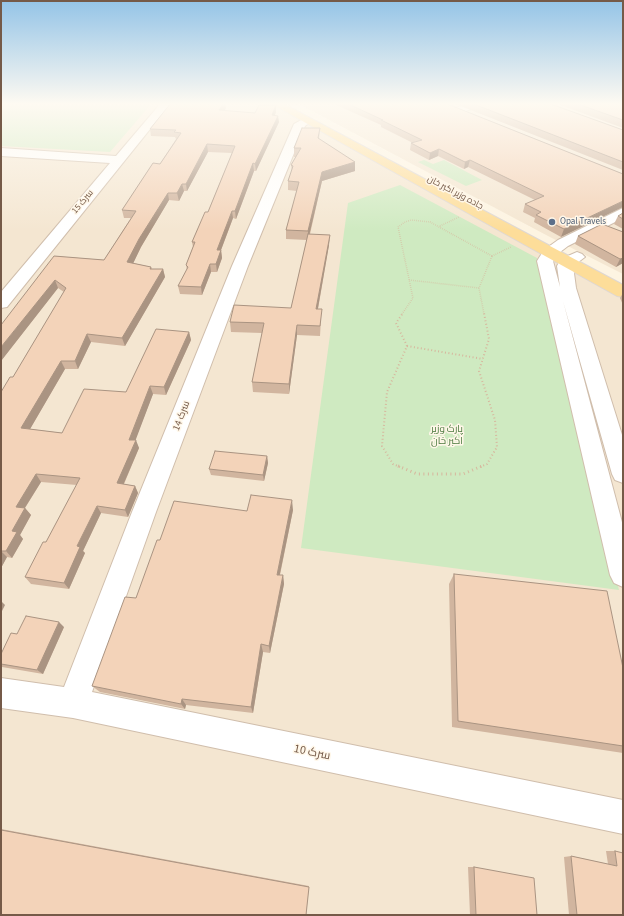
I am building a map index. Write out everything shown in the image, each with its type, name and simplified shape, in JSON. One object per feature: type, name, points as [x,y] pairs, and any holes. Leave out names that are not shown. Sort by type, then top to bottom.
[{"type":"main road","points":[[355,146],[554,250],[623,281]]},
{"type":"main road","name":"جاده وزیر اکبر خان","points":[[365,146],[554,250]]},
{"type":"main road","points":[[572,259],[623,292]]},
{"type":"street","name":"سرک 15","points":[[2,302],[130,146]]},
{"type":"street","name":"سرک 14","points":[[73,703],[240,266],[293,146]]},
{"type":"street","points":[[1,152],[118,160]]},
{"type":"street","points":[[623,212],[554,250],[545,261],[571,371],[623,575]]},
{"type":"street","points":[[599,224],[617,233]]},
{"type":"street","points":[[572,259],[565,266],[568,288],[623,474]]},
{"type":"street","points":[[571,371],[602,399]]},
{"type":"street","name":"سرک 10","points":[[1,692],[73,703],[623,817]]},
{"type":"path","points":[[424,220],[439,226],[492,256],[480,288],[489,339],[479,371],[495,420],[497,447],[487,464],[463,474],[417,474],[393,464],[382,446],[387,392],[407,346],[396,323],[413,298],[398,227],[405,222],[424,220]]},
{"type":"path","points":[[409,280],[480,288]]},
{"type":"path","points":[[407,346],[483,358]]},
{"type":"shaded area","points":[[1,146],[354,146],[623,292],[623,915],[1,915]]},
{"type":"shaded area","points":[[378,146],[623,146],[623,274]]},
{"type":"green space","points":[[1,146],[115,146],[110,152]]},
{"type":"green space","points":[[424,160],[433,164],[444,160],[482,180],[466,186],[418,162]]},
{"type":"green space","name":"پارک وزیر اکبر خان","points":[[400,185],[537,258],[619,590],[301,548],[348,203]]},
{"type":"building","points":[[172,146],[206,146],[186,184],[182,184],[177,193],[168,193],[139,239],[127,262],[151,267],[150,269],[163,269],[122,338],[87,334],[75,361],[61,361],[21,428],[62,433],[84,389],[126,392],[156,329],[189,332],[164,387],[150,386],[129,440],[136,440],[117,483],[135,486],[125,510],[97,506],[77,546],[80,547],[64,583],[25,577],[43,542],[46,542],[80,478],[36,474],[16,507],[25,508],[12,531],[17,532],[6,551],[1,551],[1,392],[10,377],[13,377],[66,288],[55,280],[1,347],[1,325],[54,256],[104,260],[136,211],[122,210],[153,163],[160,164]]},
{"type":"building","points":[[231,146],[264,146],[255,164],[253,163],[235,211],[232,211],[217,250],[221,250],[216,264],[210,264],[201,287],[178,286],[188,267],[186,265],[195,242],[192,242],[205,212],[208,212],[235,146]]},
{"type":"building","points":[[295,146],[330,146],[355,162],[322,172],[308,231],[286,230],[299,182],[288,181],[293,166],[291,165],[301,148],[294,148]]},
{"type":"building","points":[[416,146],[552,146],[623,174],[623,201],[564,229],[536,215],[541,212],[525,204],[544,196],[470,160],[465,162],[439,149],[430,153]]},
{"type":"building","points":[[581,146],[623,146],[623,162]]},
{"type":"building","points":[[623,213],[623,219],[618,216]]},
{"type":"building","points":[[602,224],[623,232],[623,258],[620,259],[578,236]]},
{"type":"building","points":[[308,234],[330,235],[316,309],[322,309],[320,326],[297,325],[289,384],[252,382],[264,323],[230,322],[234,305],[291,308]]},
{"type":"building","points":[[215,451],[267,456],[263,475],[209,469]]},
{"type":"building","points":[[251,495],[292,500],[277,575],[283,575],[269,646],[261,644],[251,707],[182,699],[181,704],[92,686],[125,597],[136,598],[157,540],[160,540],[174,501],[247,511]]},
{"type":"building","points":[[454,574],[607,591],[623,668],[623,746],[458,721]]},
{"type":"building","points":[[26,616],[59,622],[37,670],[1,664],[1,654],[11,633],[17,634]]},
{"type":"building","points":[[1,830],[309,887],[306,915],[1,915]]},
{"type":"building","points":[[615,851],[623,853],[623,915],[577,915],[571,856],[617,866]]},
{"type":"building","points":[[474,867],[534,878],[537,915],[476,915]]},
{"type":"place","name":"Opal Travels","points":[[552,222]]}]
